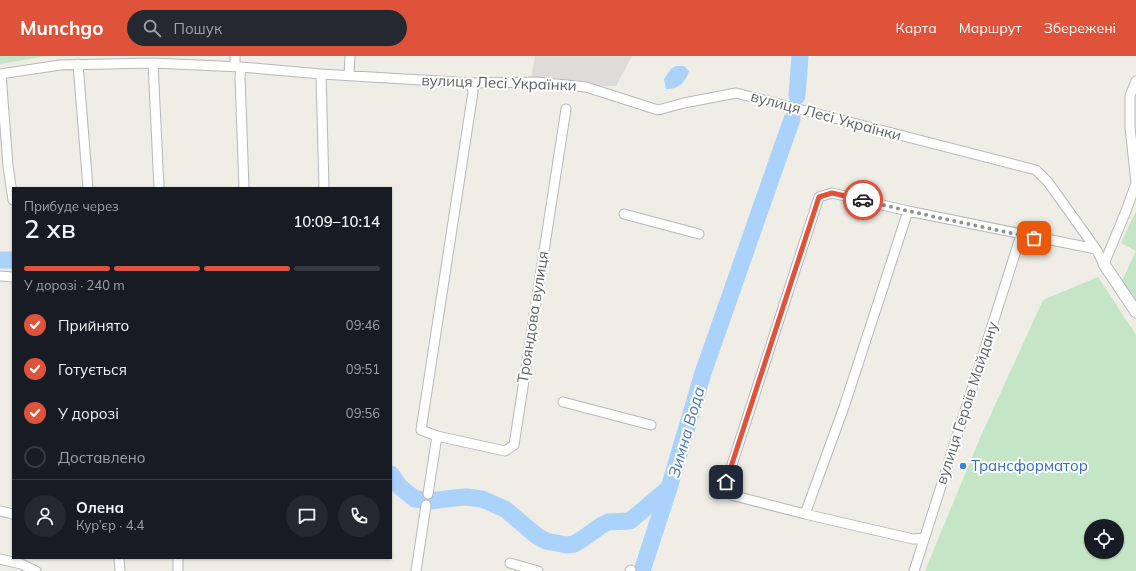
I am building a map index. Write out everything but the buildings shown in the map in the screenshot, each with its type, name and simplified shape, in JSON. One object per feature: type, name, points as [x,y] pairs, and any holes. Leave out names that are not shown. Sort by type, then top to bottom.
[{"type":"street","points":[[235,56],[240,76],[244,187]]},
{"type":"street","points":[[349,76],[350,56]]},
{"type":"street","points":[[153,63],[159,187]]},
{"type":"street","name":"вулиця Лесі Українки","points":[[1,74],[60,65],[153,63],[238,66],[321,74],[471,83],[536,82],[586,87],[658,110],[684,103],[736,93],[1036,170],[1048,182],[1096,249],[1104,264]]},
{"type":"street","points":[[78,64],[88,187]]},
{"type":"street","points":[[1,74],[8,166],[12,193]]},
{"type":"street","points":[[321,74],[324,187]]},
{"type":"street","points":[[1136,81],[1130,96],[1130,127],[1136,183],[1104,264],[1136,312]]},
{"type":"street","name":"Трояндова вулиця","points":[[471,83],[473,92],[421,430],[437,436],[505,451],[514,445],[566,109]]},
{"type":"street","points":[[924,538],[913,539],[731,495],[726,482],[819,197],[832,193],[1021,235],[1096,249]]},
{"type":"street","points":[[806,514],[844,407],[908,211]]},
{"type":"street","points":[[624,214],[699,234]]},
{"type":"street","name":"вулиця Героїв Майдану","points":[[914,571],[1021,235]]},
{"type":"street","points":[[0,276],[12,277]]},
{"type":"street","points":[[563,402],[651,425]]},
{"type":"street","points":[[428,494],[437,436]]},
{"type":"street","points":[[416,571],[426,505]]},
{"type":"street","points":[[0,511],[12,514]]},
{"type":"street","points":[[0,559],[21,564],[36,571]]},
{"type":"street","points":[[119,559],[120,571]]},
{"type":"street","points":[[178,559],[178,571]]},
{"type":"street","points":[[510,563],[538,571]]},
{"type":"shaded area","points":[[535,56],[632,56],[616,86],[572,86],[531,81]]},
{"type":"green space","points":[[0,56],[47,56],[0,64]]},
{"type":"green space","points":[[1136,211],[1136,251],[1121,243]]},
{"type":"green space","points":[[1136,251],[1136,312],[1119,287]]},
{"type":"green space","points":[[1098,277],[1136,335],[1136,571],[925,571],[980,438],[1043,300]]},
{"type":"water","points":[[676,66],[684,66],[689,71],[681,84],[675,88],[666,89],[664,79],[671,69]]},
{"type":"waterway","name":"Зимна Вода","points":[[797,96],[800,56]]},
{"type":"waterway","name":"Зимна Вода","points":[[392,475],[400,487],[415,499],[430,501],[466,497],[482,499],[505,509],[537,536],[546,541],[567,545],[574,544],[608,522],[630,521],[669,488],[703,373],[792,119]]},
{"type":"waterway","name":"Зимна Вода","points":[[0,260],[12,260]]},
{"type":"waterway","points":[[642,571],[669,488]]},
{"type":"way so far","points":[[863,200],[1034,238]]},
{"type":"place","name":"Трансформатор","points":[[963,466]]},
{"type":"route","points":[[726,482],[819,197],[832,193],[863,200]]}]
